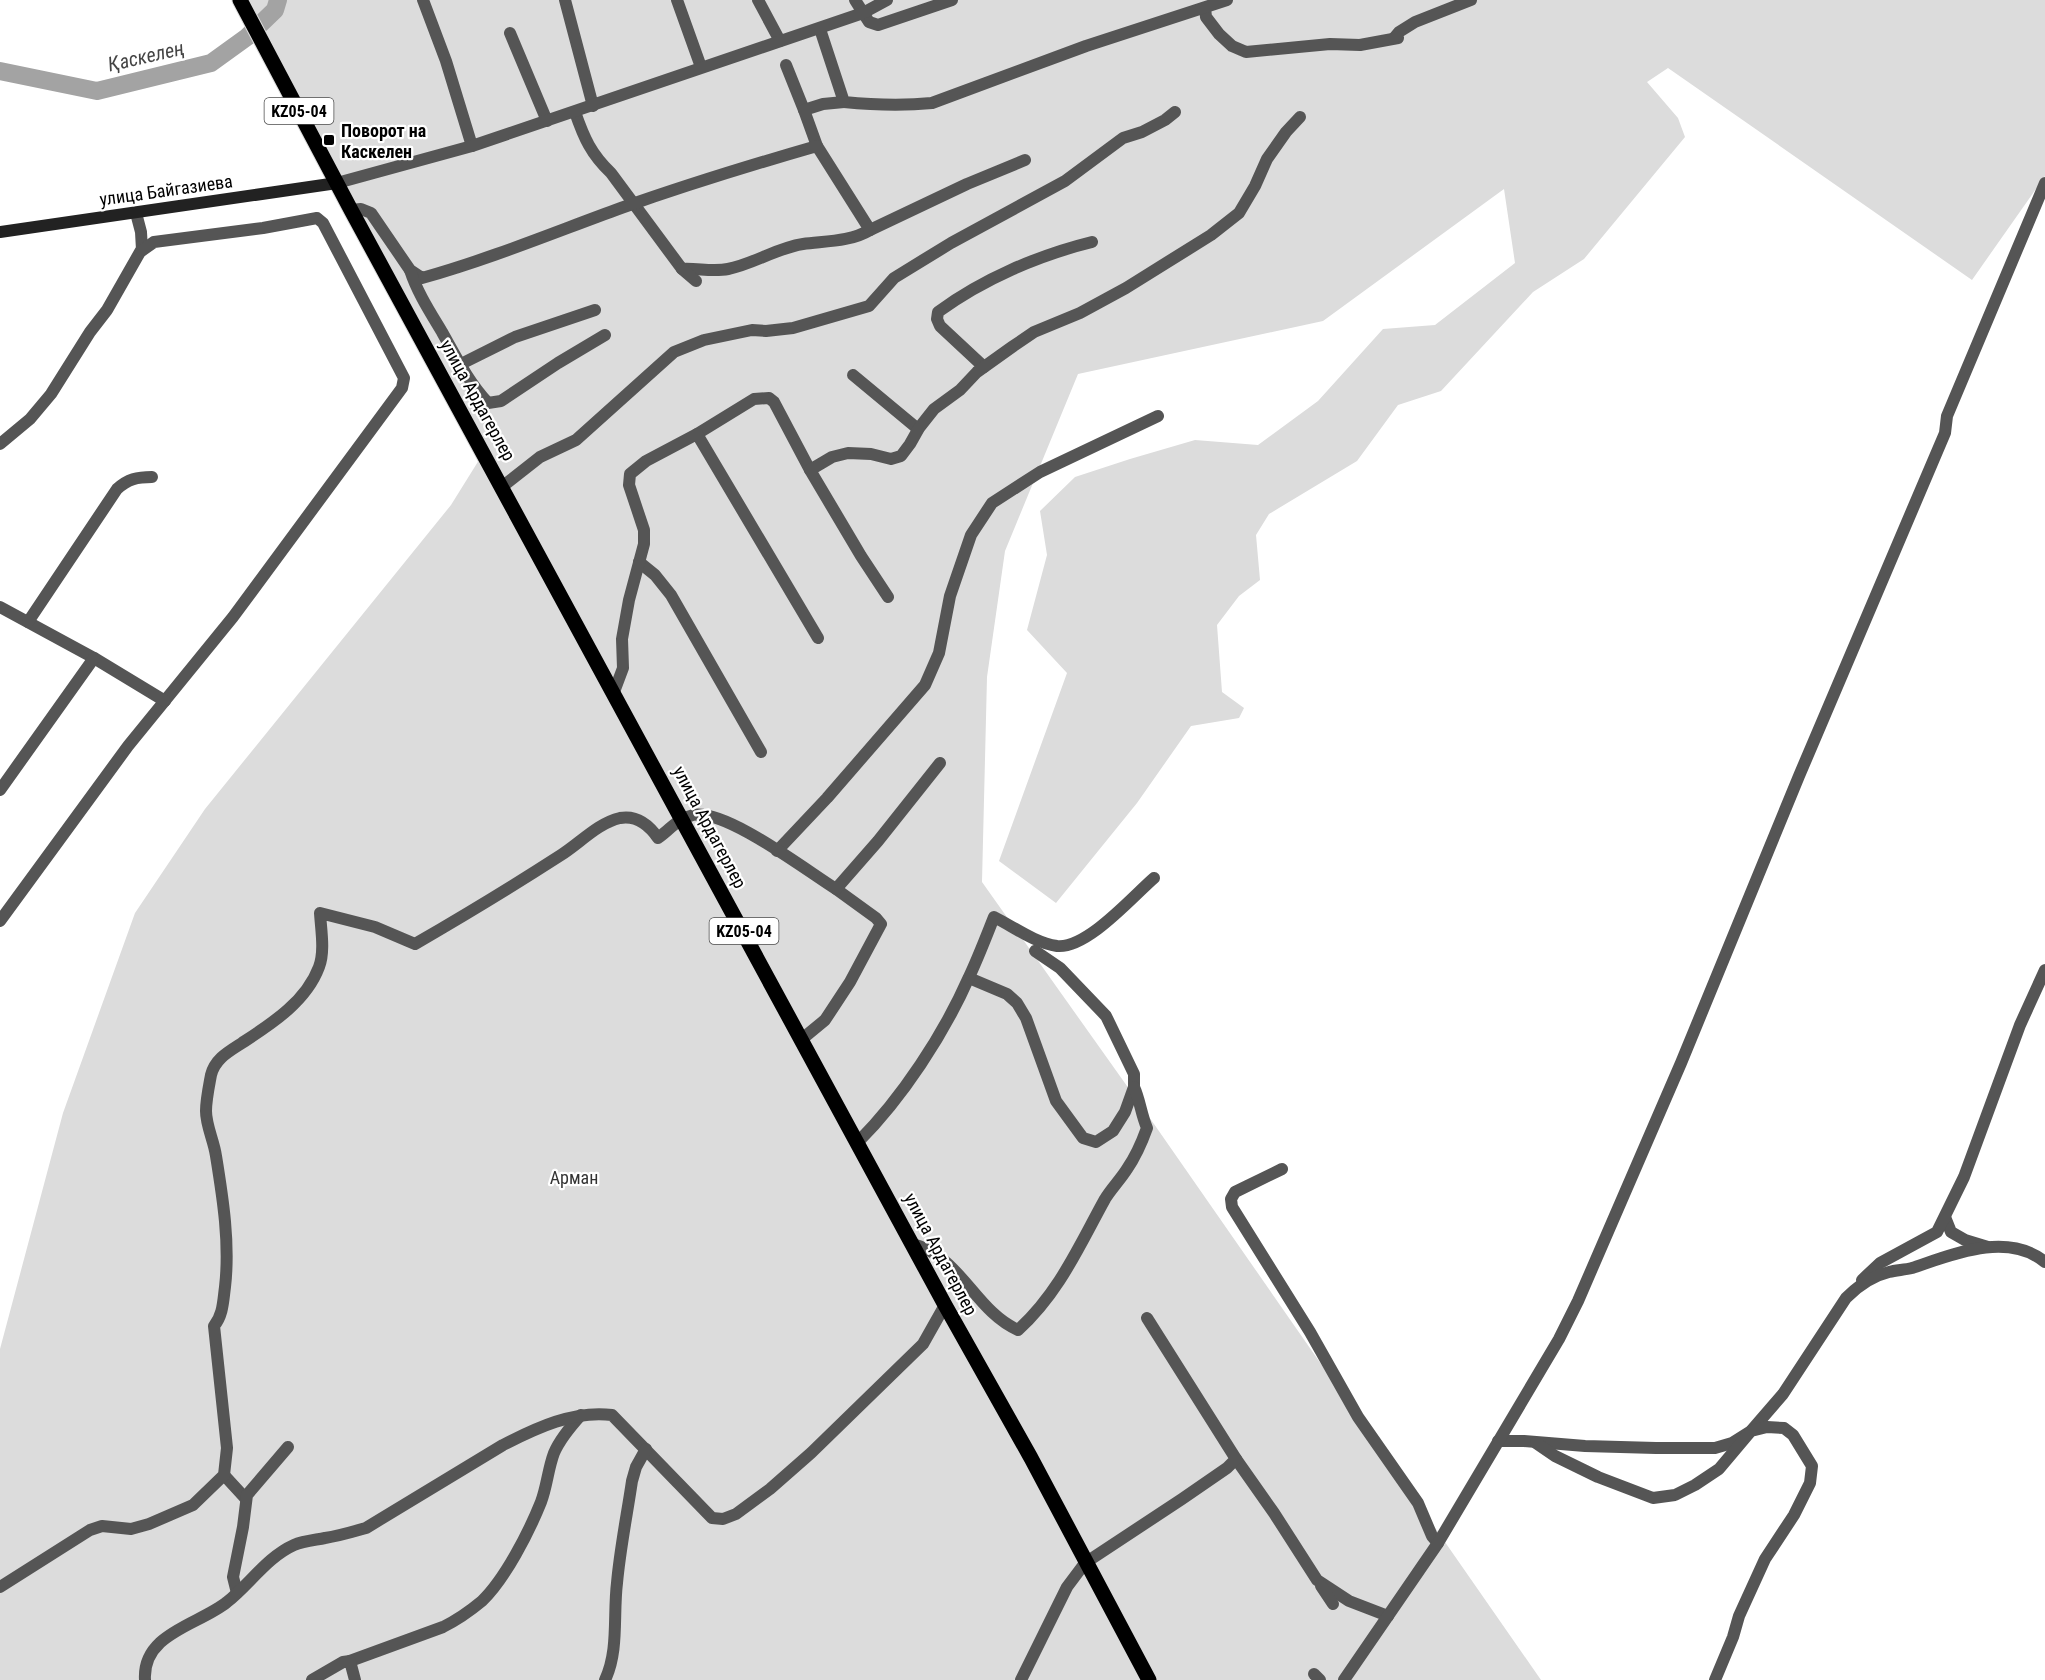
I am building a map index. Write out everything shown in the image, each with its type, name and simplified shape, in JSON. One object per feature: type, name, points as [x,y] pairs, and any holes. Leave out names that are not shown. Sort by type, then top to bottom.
[{"type":"main road","name":"KZ05-04","points":[[243,6],[338,183]]},
{"type":"main road","name":"улица Ардагерлер","points":[[338,183],[945,1305],[1031,1458],[1149,1680]]},
{"type":"main road","name":"улица Байгазиева","points":[[0,232],[338,183]]},
{"type":"street","points":[[423,0],[447,61],[472,146]]},
{"type":"street","points":[[565,0],[593,106]]},
{"type":"street","points":[[677,0],[701,67]]},
{"type":"street","points":[[758,0],[780,41]]},
{"type":"street","points":[[855,0],[869,22],[878,25],[952,0]]},
{"type":"street","points":[[338,183],[472,146],[548,121],[701,67],[820,29],[863,13],[887,0]]},
{"type":"street","points":[[804,110],[824,104],[844,102],[880,106],[932,103],[1086,46],[1227,0]]},
{"type":"street","points":[[1205,8],[1206,17],[1219,34],[1232,46],[1246,52],[1330,44],[1360,45],[1396,38],[1399,32],[1415,22],[1471,0]]},
{"type":"street","points":[[820,29],[844,102]]},
{"type":"street","points":[[510,33],[548,121]]},
{"type":"street","points":[[786,65],[817,146],[870,230]]},
{"type":"street","points":[[503,486],[540,457],[576,440],[674,352],[704,340],[752,330],[793,328],[869,306],[894,278],[951,243],[1065,181],[1123,138],[1142,132],[1165,120],[1175,111]]},
{"type":"street","points":[[575,112],[586,142],[597,160],[611,173],[682,269],[696,281]]},
{"type":"street","points":[[810,470],[832,457],[848,453],[871,454],[891,459],[901,456],[934,409],[960,390],[984,367],[1034,332],[1080,314],[1165,264],[1234,217],[1239,213],[1255,186],[1267,159],[1300,117]]},
{"type":"street","points":[[410,270],[422,278],[463,266],[730,171],[817,146]]},
{"type":"street","points":[[682,269],[728,268],[746,264],[774,251],[801,244],[862,235],[967,184],[1025,160]]},
{"type":"street","points":[[1344,1680],[1438,1543],[1559,1339],[1611,1225],[1945,433],[1947,416],[2045,183]]},
{"type":"street","points":[[351,210],[371,213],[410,270],[415,285],[461,364],[480,395],[488,403],[501,401],[605,335]]},
{"type":"street","points":[[136,213],[141,232],[142,250]]},
{"type":"street","points":[[0,444],[30,419],[51,394],[90,332],[107,310],[142,250],[154,242],[263,228],[317,218],[323,223],[404,378],[404,382],[282,553],[128,746],[2,913]]},
{"type":"street","points":[[984,367],[940,326],[937,319],[939,312],[977,287],[1024,263],[1092,242]]},
{"type":"street","points":[[461,364],[515,337],[595,310]]},
{"type":"street","points":[[853,375],[918,429]]},
{"type":"street","points":[[614,692],[622,668],[622,639],[644,544],[644,530],[629,485],[630,474],[646,461],[697,434],[754,399],[769,398],[774,402],[810,470],[888,597]]},
{"type":"street","points":[[777,851],[827,798],[925,685],[939,653],[950,596],[972,536],[992,503],[1040,472],[1158,416]]},
{"type":"street","points":[[697,434],[818,638]]},
{"type":"street","points":[[27,622],[117,489],[126,481],[139,477],[152,477]]},
{"type":"street","points":[[639,562],[655,575],[671,595],[761,752]]},
{"type":"street","points":[[1,608],[94,658],[165,701]]},
{"type":"street","points":[[0,790],[94,658]]},
{"type":"street","points":[[836,889],[878,841],[940,763]]},
{"type":"street","points":[[0,1587],[90,1530],[102,1526],[131,1529],[149,1524],[193,1505],[224,1474],[226,1448],[214,1326],[221,1317],[227,1271],[225,1211],[219,1188],[216,1154],[206,1112],[211,1075],[216,1062],[269,1025],[309,986],[319,966],[322,950],[320,913],[375,927],[415,944],[527,877],[604,824],[620,818],[632,818],[652,828],[658,838],[683,819],[695,815],[715,817],[762,840],[869,912],[881,924],[855,973],[825,1020],[802,1039]]},
{"type":"street","points":[[858,1143],[881,1119],[911,1079],[969,978],[994,917],[1026,934],[1059,946],[1084,940],[1154,878]]},
{"type":"street","points":[[969,978],[1007,994],[1017,1003],[1026,1018],[1056,1101],[1083,1138],[1096,1142],[1113,1131],[1125,1112],[1134,1086],[1134,1074],[1106,1016],[1060,968],[1035,951]]},
{"type":"street","points":[[1532,1441],[1555,1456],[1598,1477],[1653,1498],[1675,1495],[1719,1469],[1783,1394],[1846,1298],[1866,1275],[1880,1263],[1937,1232],[1965,1177],[2020,1025],[2045,969]]},
{"type":"street","points":[[913,1244],[929,1248],[952,1267],[1005,1324],[1018,1330],[1032,1317],[1059,1284],[1106,1197],[1141,1146],[1147,1128],[1140,1113],[1140,1101],[1134,1086]]},
{"type":"street","points":[[1282,1169],[1235,1192],[1231,1199],[1232,1207],[1310,1332],[1358,1417],[1418,1503],[1432,1536],[1438,1543]]},
{"type":"street","points":[[1945,1216],[1951,1233],[1965,1240],[1989,1247],[2020,1250],[2045,1262]]},
{"type":"street","points":[[1856,1288],[1873,1277],[1889,1272],[1911,1268],[1951,1254],[1989,1247]]},
{"type":"street","points":[[144,1680],[147,1660],[163,1641],[174,1631],[226,1603],[282,1551],[296,1544],[366,1528],[503,1445],[525,1434],[581,1414],[612,1415],[712,1518],[723,1519],[736,1514],[770,1489],[811,1453],[902,1366],[923,1344],[945,1305]]},
{"type":"street","points":[[1147,1318],[1236,1460],[1274,1513],[1333,1604]]},
{"type":"street","points":[[312,1680],[343,1662],[443,1627],[483,1600],[504,1573],[524,1539],[541,1501],[554,1453],[569,1428],[581,1414]]},
{"type":"street","points":[[1498,1441],[1596,1446],[1714,1448],[1732,1443],[1751,1431],[1767,1427],[1784,1428],[1793,1435],[1812,1466],[1812,1473],[1805,1495],[1765,1559],[1739,1616],[1716,1679]]},
{"type":"street","points":[[237,1593],[233,1577],[247,1495],[288,1447]]},
{"type":"street","points":[[604,1680],[610,1670],[614,1650],[617,1583],[632,1481],[636,1467],[646,1449]]},
{"type":"street","points":[[1021,1680],[1066,1587],[1085,1563],[1236,1460]]},
{"type":"street","points":[[224,1474],[246,1499]]},
{"type":"street","points":[[1317,1580],[1349,1601],[1388,1616]]},
{"type":"street","points":[[350,1661],[355,1680]]},
{"type":"green space","name":"Арман","points":[[240,0],[2045,0],[2045,176],[1972,280],[1668,68],[1647,82],[1678,118],[1685,137],[1584,259],[1533,292],[1441,391],[1398,405],[1357,461],[1269,514],[1256,535],[1260,580],[1239,596],[1217,625],[1222,692],[1244,708],[1239,718],[1191,726],[1137,803],[1056,903],[999,861],[1067,673],[1027,630],[1047,555],[1040,511],[1075,477],[1130,459],[1195,440],[1258,445],[1318,401],[1383,329],[1435,325],[1515,263],[1504,189],[1323,321],[1078,374],[1005,551],[987,677],[982,882],[1154,1124],[1541,1680],[0,1680],[0,1349],[63,1113],[135,913],[205,809],[451,505],[484,452]]},
{"type":"waterway","name":"Қаскелең","points":[[0,71],[97,91],[211,63],[247,37],[275,10],[278,0]]},
{"type":"place","name":"Поворот на Каскелен","points":[[329,140]]}]
